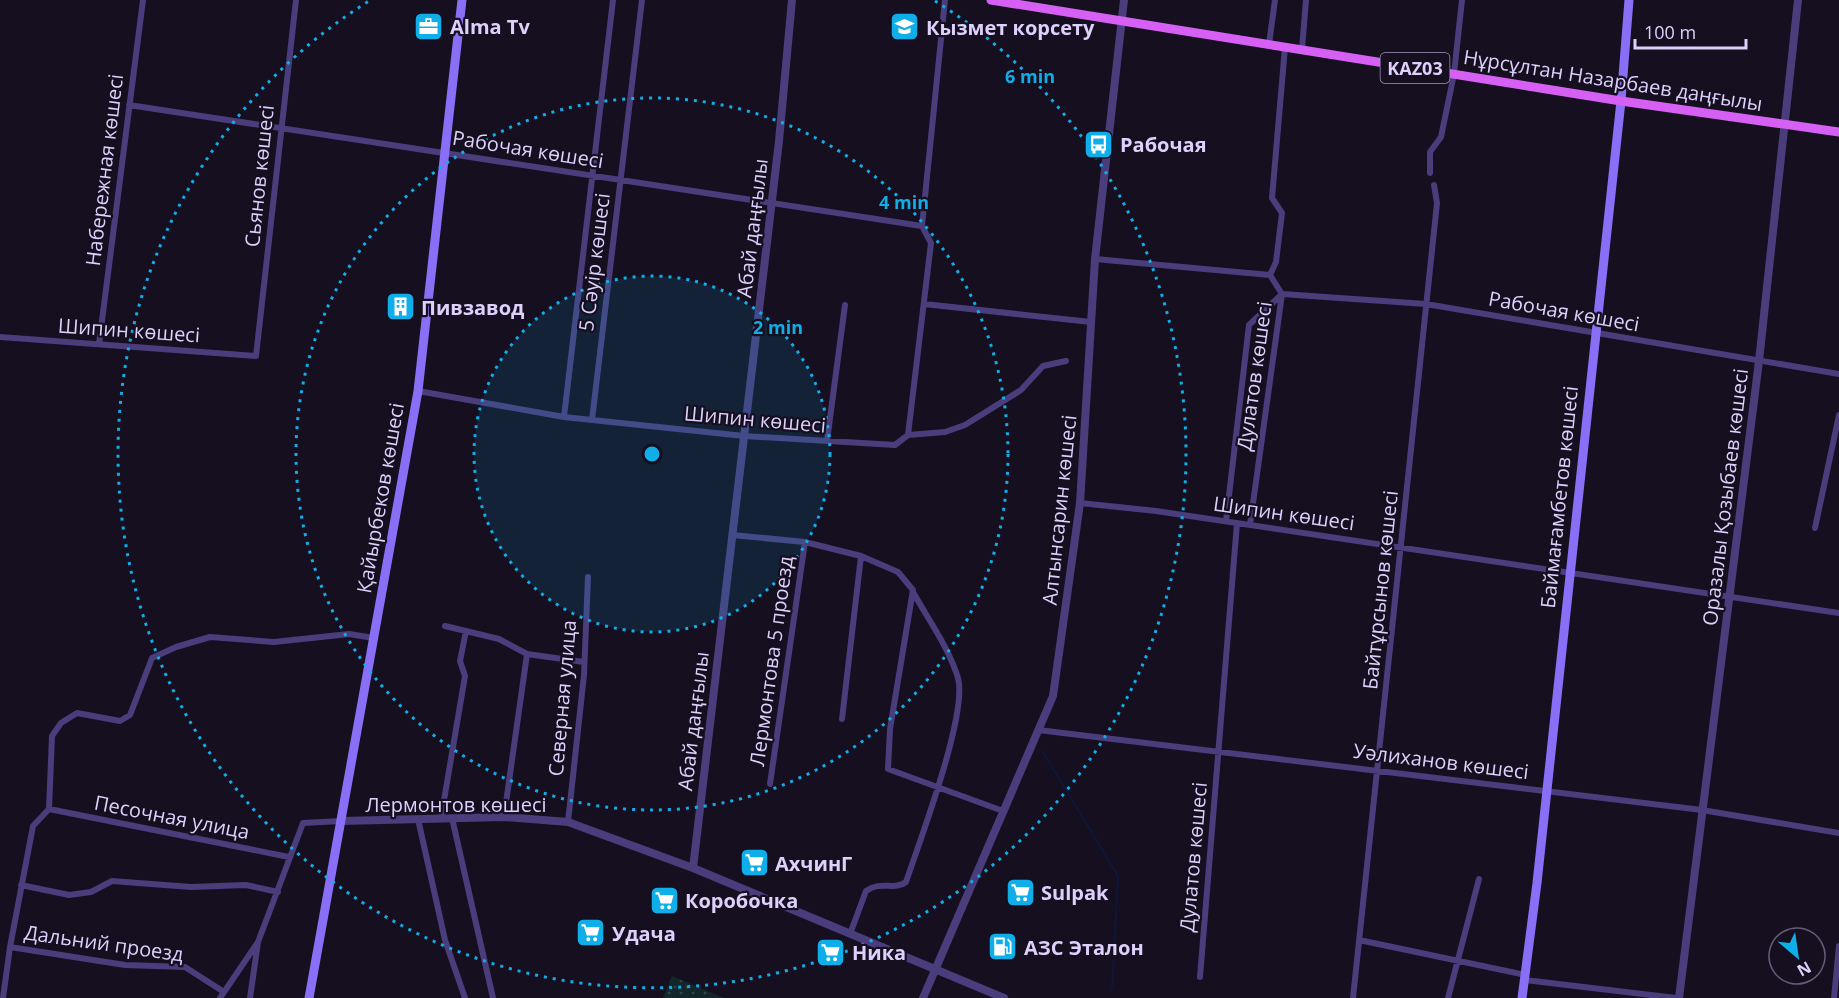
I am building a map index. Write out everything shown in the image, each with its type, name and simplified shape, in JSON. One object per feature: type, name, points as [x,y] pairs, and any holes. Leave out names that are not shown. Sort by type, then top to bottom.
[{"type":"main road","name":"Қайырбеков көшесі","points":[[309,998],[418,391],[462,0]]},
{"type":"main road","name":"Нұрсұлтан Назарбаев даңғылы","points":[[991,0],[1621,101],[1839,132]]},
{"type":"main road","name":"Баймағамбетов көшесі","points":[[1522,998],[1547,791],[1621,101],[1629,0]]},
{"type":"street","name":"Набережная көшесі","points":[[99,344],[143,0]]},
{"type":"street","name":"Сьянов көшесі","points":[[256,356],[296,0]]},
{"type":"street","name":"5 Сәуір көшесі","points":[[564,417],[613,0]]},
{"type":"street","name":"5 Сәуір көшесі","points":[[592,420],[642,0]]},
{"type":"street","name":"Абай даңғылы","points":[[693,868],[771,205],[792,0]]},
{"type":"street","points":[[908,435],[931,243],[922,226],[945,0]]},
{"type":"street","name":"Алтынсарин көшесі","points":[[923,998],[1053,696],[1080,503],[1095,259],[1124,0]]},
{"type":"street","points":[[1269,44],[1275,0]]},
{"type":"street","points":[[1302,49],[1306,0]]},
{"type":"street","points":[[1430,173],[1430,153],[1441,137],[1454,74],[1462,0]]},
{"type":"street","name":"Оразалы Қозыбаев көшесі","points":[[1677,998],[1759,361],[1798,0]]},
{"type":"street","name":"Дулатов көшесі","points":[[1272,278],[1282,213],[1272,198],[1285,47]]},
{"type":"street","name":"Рабочая көшесі","points":[[129,105],[282,127],[771,205],[922,226]]},
{"type":"street","name":"Байтұрсынов көшесі","points":[[1353,998],[1437,203],[1434,185]]},
{"type":"street","points":[[1095,259],[1272,278],[1281,292]]},
{"type":"street","name":"Рабочая көшесі","points":[[1281,292],[1426,304],[1839,374]]},
{"type":"street","name":"Дулатов көшесі","points":[[1226,521],[1249,325],[1281,292]]},
{"type":"street","name":"Дулатов көшесі","points":[[1250,525],[1281,292]]},
{"type":"street","points":[[924,304],[1091,322]]},
{"type":"street","points":[[827,441],[845,305]]},
{"type":"street","name":"Шипин көшесі","points":[[0,337],[256,356]]},
{"type":"street","name":"Шипин көшесі","points":[[418,391],[564,417],[744,436],[896,445],[908,435],[945,432],[965,425],[1021,390],[1043,366],[1066,361]]},
{"type":"street","points":[[1815,528],[1839,416]]},
{"type":"street","name":"Шипин көшесі","points":[[1080,503],[1226,521],[1839,614]]},
{"type":"street","name":"Дулатов көшесі","points":[[1200,977],[1237,523]]},
{"type":"street","points":[[732,535],[805,542],[861,556],[898,572],[913,591],[958,680],[958,704],[939,789],[906,882],[899,886],[878,884],[866,891],[850,934]]},
{"type":"street","name":"Лермонтова 5 проезд","points":[[770,784],[805,542]]},
{"type":"street","points":[[842,719],[861,556]]},
{"type":"street","name":"Северная улица","points":[[568,822],[584,662],[588,577]]},
{"type":"street","points":[[913,591],[886,764],[892,772],[1003,811]]},
{"type":"street","points":[[445,627],[499,639],[527,654],[584,662]]},
{"type":"street","points":[[441,818],[465,676],[460,661],[466,632]]},
{"type":"street","points":[[3,998],[10,947],[33,826],[49,809],[52,736],[61,723],[77,712],[120,721],[130,715],[152,658],[176,647],[210,637],[274,642],[349,634],[374,638]]},
{"type":"street","points":[[504,817],[527,654]]},
{"type":"street","name":"Уәлиханов көшесі","points":[[1038,730],[1702,810],[1839,833]]},
{"type":"street","name":"Песочная улица","points":[[49,809],[289,857]]},
{"type":"street","name":"Лермонтов көшесі","points":[[341,821],[504,817],[568,822],[693,868],[1004,998]]},
{"type":"street","points":[[452,818],[493,998]]},
{"type":"street","points":[[418,819],[445,940],[465,998]]},
{"type":"street","points":[[222,995],[258,942],[303,822],[341,821]]},
{"type":"street","points":[[1448,998],[1479,879]]},
{"type":"street","points":[[21,885],[69,895],[91,892],[112,881],[191,887],[246,885],[278,892]]},
{"type":"street","points":[[1359,940],[1526,978],[1677,998]]},
{"type":"street","points":[[250,998],[258,942]]},
{"type":"street","points":[[1834,998],[1839,946]]},
{"type":"street","name":"Дальний проезд","points":[[10,947],[125,965],[185,967],[222,995]]},
{"type":"green space","points":[[672,976],[724,998],[663,998]]},
{"type":"waterway","points":[[1043,752],[1118,876],[1112,988]]},
{"type":"place","name":"Alma Tv","points":[[429,26]]},
{"type":"place","name":"Кызмет корсету","points":[[905,27]]},
{"type":"place","name":"Рабочая","points":[[1099,144]]},
{"type":"place","name":"Пивзавод","points":[[400,307]]},
{"type":"place","name":"АхчинГ","points":[[754,863]]},
{"type":"place","name":"Sulpak","points":[[1020,892]]},
{"type":"place","name":"Коробочка","points":[[664,900]]},
{"type":"place","name":"Удача","points":[[591,933]]},
{"type":"place","name":"АЗС Эталон","points":[[1003,947]]},
{"type":"place","name":"Ника","points":[[831,952]]}]
